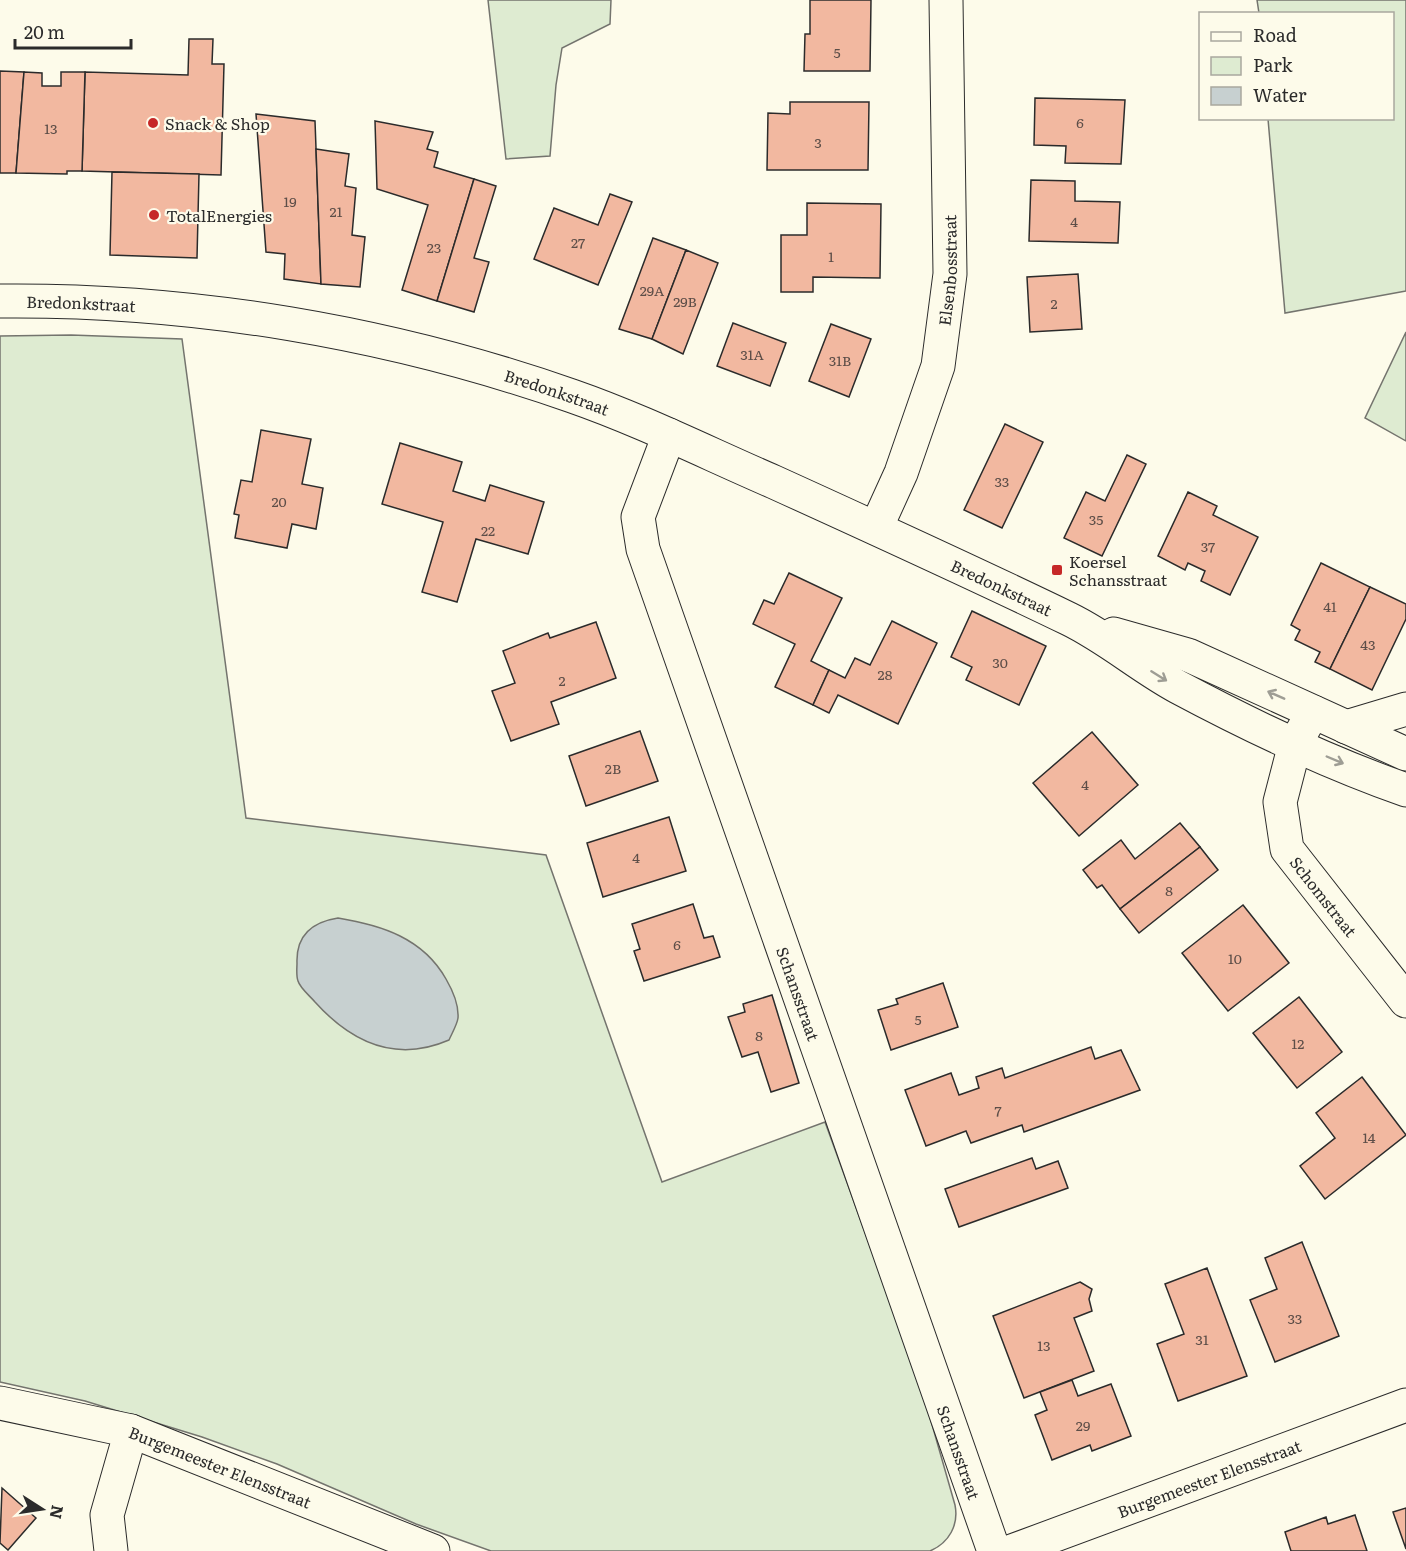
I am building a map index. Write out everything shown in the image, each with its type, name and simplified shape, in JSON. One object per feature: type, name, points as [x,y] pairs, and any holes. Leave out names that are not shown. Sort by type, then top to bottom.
[{"type":"street","name":"Elsenbosstraat","points":[[876,528],[901,473],[938,366],[948,285],[946,0]]},
{"type":"street","name":"Bredonkstraat","points":[[0,301],[74,300],[184,309],[294,325],[387,343],[572,396],[669,435],[876,528],[1074,622],[1176,686],[1295,744],[1406,790]]},
{"type":"street","name":"Schansstraat","points":[[669,435],[638,517],[643,549],[994,1551]]},
{"type":"street","name":"Bredonkstraat","points":[[1074,622],[1188,655],[1406,754]]},
{"type":"street","points":[[1346,727],[1406,709]]},
{"type":"street","name":"Schomstraat","points":[[1313,712],[1295,744],[1280,802],[1287,849],[1406,1001]]},
{"type":"street","name":"Burgemeester Elensstraat","points":[[0,1403],[130,1431],[433,1551]]},
{"type":"street","name":"Burgemeester Elensstraat","points":[[1012,1551],[1406,1405]]},
{"type":"street","points":[[111,1551],[107,1515],[130,1431]]},
{"type":"green space","points":[[488,0],[611,0],[610,24],[562,48],[556,85],[550,156],[506,159]]},
{"type":"green space","points":[[1257,0],[1406,0],[1406,291],[1285,313],[1268,120],[1394,120],[1394,12],[1259,12]]},
{"type":"green space","points":[[1406,332],[1406,441],[1365,418]]},
{"type":"green space","points":[[71,335],[182,339],[246,818],[546,855],[662,1182],[825,1122],[921,1386],[955,1505],[954,1526],[937,1548],[930,1551],[491,1551],[416,1524],[277,1464],[202,1437],[85,1401],[0,1382],[0,336]]},
{"type":"water","points":[[338,918],[370,925],[400,936],[425,953],[437,965],[451,988],[458,1008],[457,1021],[449,1040],[430,1047],[411,1050],[376,1045],[344,1028],[305,992],[297,977],[299,945],[313,927]]},
{"type":"building","points":[[810,0],[871,0],[870,71],[804,71],[805,34],[810,34]]},
{"type":"building","name":"Snack & Shop","points":[[189,39],[213,39],[212,64],[224,64],[221,175],[82,171],[85,72],[188,75]]},
{"type":"building","points":[[0,71],[24,72],[16,173],[0,173]]},
{"type":"building","points":[[24,72],[42,73],[42,86],[61,86],[61,72],[85,72],[82,171],[67,171],[67,174],[16,173]]},
{"type":"building","points":[[1035,98],[1125,100],[1121,164],[1065,163],[1066,146],[1034,145]]},
{"type":"building","points":[[790,102],[869,102],[868,170],[767,170],[768,113],[790,114]]},
{"type":"building","points":[[256,114],[315,121],[321,284],[284,279],[285,254],[266,252]]},
{"type":"building","points":[[375,121],[433,132],[427,149],[438,152],[434,167],[474,179],[437,301],[402,290],[428,205],[377,189]]},
{"type":"building","points":[[316,149],[349,154],[345,186],[356,188],[352,235],[365,237],[360,287],[321,284]]},
{"type":"building","name":"TotalEnergies","points":[[112,172],[199,174],[197,258],[110,255]]},
{"type":"building","points":[[474,179],[496,186],[474,258],[489,262],[474,312],[437,301]]},
{"type":"building","points":[[1031,180],[1075,181],[1075,201],[1120,202],[1118,243],[1029,241]]},
{"type":"building","points":[[610,194],[632,202],[598,285],[534,259],[554,208],[598,225]]},
{"type":"building","points":[[807,203],[881,204],[880,278],[813,277],[813,292],[781,292],[781,235],[807,235]]},
{"type":"building","points":[[653,238],[686,250],[652,339],[619,329]]},
{"type":"building","points":[[686,250],[718,263],[683,354],[652,339]]},
{"type":"building","points":[[1078,274],[1082,329],[1030,332],[1027,277]]},
{"type":"building","points":[[733,323],[786,343],[770,386],[717,366]]},
{"type":"building","points":[[831,324],[871,339],[849,397],[809,381]]},
{"type":"building","points":[[1005,424],[1043,442],[1002,528],[964,510]]},
{"type":"building","points":[[261,430],[311,439],[302,484],[323,488],[316,529],[292,524],[287,548],[235,538],[239,515],[234,514],[241,480],[252,482]]},
{"type":"building","points":[[400,443],[462,462],[453,491],[485,501],[490,485],[544,502],[528,554],[476,539],[457,602],[422,592],[443,522],[382,504]]},
{"type":"building","points":[[1127,455],[1146,464],[1102,556],[1064,538],[1086,492],[1105,501]]},
{"type":"building","points":[[1188,492],[1217,506],[1213,515],[1258,537],[1230,595],[1201,581],[1205,571],[1188,563],[1185,570],[1158,556]]},
{"type":"building","points":[[1321,563],[1370,587],[1330,669],[1315,662],[1320,652],[1295,640],[1300,630],[1291,625]]},
{"type":"building","points":[[789,573],[842,598],[811,661],[829,670],[813,705],[775,687],[795,644],[753,624],[764,600],[774,604]]},
{"type":"building","points":[[1370,587],[1406,604],[1406,619],[1372,690],[1330,669]]},
{"type":"building","points":[[972,611],[1046,646],[1019,705],[966,680],[972,667],[951,657]]},
{"type":"building","points":[[892,621],[937,643],[898,724],[838,695],[829,713],[813,705],[829,670],[845,678],[855,658],[870,665]]},
{"type":"building","points":[[596,622],[616,678],[551,702],[559,724],[511,741],[492,691],[515,683],[503,651],[548,633],[550,638]]},
{"type":"building","points":[[640,731],[658,781],[586,806],[569,756]]},
{"type":"building","points":[[1092,732],[1138,785],[1079,836],[1033,783]]},
{"type":"building","points":[[669,817],[686,871],[603,897],[587,843]]},
{"type":"building","points":[[1180,823],[1200,847],[1120,909],[1102,885],[1097,888],[1083,870],[1121,840],[1135,859]]},
{"type":"building","points":[[1200,847],[1218,870],[1139,933],[1120,909]]},
{"type":"building","points":[[693,904],[704,938],[713,936],[720,957],[644,981],[634,951],[640,949],[632,924]]},
{"type":"building","points":[[1243,905],[1289,963],[1228,1011],[1182,953]]},
{"type":"building","points":[[943,983],[958,1027],[891,1050],[878,1010],[898,1004],[896,999]]},
{"type":"building","points":[[772,995],[799,1083],[771,1092],[758,1052],[742,1057],[728,1017],[745,1012],[743,1004]]},
{"type":"building","points":[[1299,997],[1342,1052],[1297,1088],[1253,1033]]},
{"type":"building","points":[[1091,1047],[1095,1059],[1121,1050],[1140,1090],[1024,1132],[1022,1125],[971,1143],[966,1131],[926,1146],[905,1090],[951,1073],[959,1095],[979,1088],[976,1077],[1002,1068],[1005,1078]]},
{"type":"building","points":[[1362,1077],[1406,1135],[1325,1199],[1300,1166],[1335,1138],[1316,1113]]},
{"type":"building","points":[[1032,1158],[1036,1169],[1058,1161],[1068,1188],[959,1227],[945,1189]]},
{"type":"building","points":[[1302,1242],[1339,1336],[1275,1362],[1250,1300],[1277,1289],[1265,1258]]},
{"type":"building","points":[[1207,1268],[1247,1376],[1178,1401],[1157,1344],[1184,1334],[1165,1284]]},
{"type":"building","points":[[1080,1282],[1092,1289],[1089,1299],[1092,1311],[1074,1318],[1094,1371],[1024,1398],[993,1316]]},
{"type":"building","points":[[1072,1380],[1078,1396],[1111,1384],[1131,1436],[1092,1451],[1090,1445],[1052,1460],[1035,1415],[1047,1410],[1040,1392]]},
{"type":"building","points":[[2,1488],[36,1518],[8,1550],[0,1543]]},
{"type":"building","points":[[1406,1508],[1406,1549],[1393,1512]]},
{"type":"building","points":[[1355,1515],[1367,1551],[1291,1551],[1285,1532],[1326,1517],[1328,1524]]},
{"type":"place","name":"Snack & Shop","points":[[153,123]]},
{"type":"place","name":"TotalEnergies","points":[[154,215]]},
{"type":"place","name":"Koersel Schansstraat","points":[[1057,570]]}]
